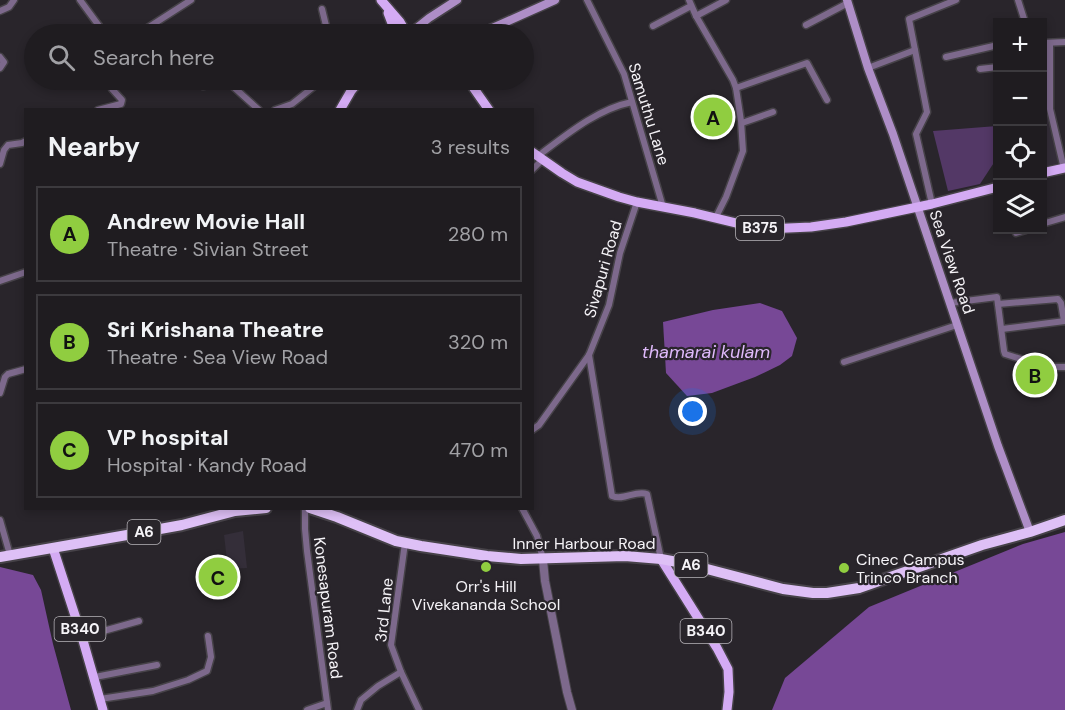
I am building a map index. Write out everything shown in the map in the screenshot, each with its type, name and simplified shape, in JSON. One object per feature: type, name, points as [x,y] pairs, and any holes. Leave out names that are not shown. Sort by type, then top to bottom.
[{"type":"highway","name":"A6","points":[[5,556],[182,525],[237,510]]},
{"type":"highway","name":"Inner Harbour Road","points":[[316,510],[381,536],[405,543],[487,556],[543,560],[625,556],[661,559],[783,589],[827,593],[867,586],[1065,520]]},
{"type":"main road","points":[[421,24],[457,0]]},
{"type":"main road","points":[[501,24],[555,0]]},
{"type":"main road","points":[[382,1],[392,24]]},
{"type":"main road","points":[[382,1],[401,24]]},
{"type":"main road","name":"Sea View Road","points":[[847,2],[1002,457],[1030,532]]},
{"type":"main road","points":[[425,24],[429,18]]},
{"type":"main road","points":[[341,108],[351,90]]},
{"type":"main road","points":[[475,90],[488,108]]},
{"type":"main road","name":"B375","points":[[538,156],[577,182],[599,190],[637,202],[766,229],[826,225],[932,204],[993,188]]},
{"type":"main road","points":[[1047,172],[1065,169]]},
{"type":"main road","name":"B340","points":[[53,548],[103,710]]},
{"type":"main road","name":"B340","points":[[661,559],[728,669],[727,710]]},
{"type":"street","points":[[0,11],[9,7],[14,0]]},
{"type":"street","points":[[80,0],[98,24]]},
{"type":"street","points":[[154,24],[191,0]]},
{"type":"street","name":"Samuthu Lane","points":[[587,0],[624,74],[663,207]]},
{"type":"street","points":[[696,16],[726,0]]},
{"type":"street","points":[[932,204],[916,135],[927,112],[909,19],[956,0]]},
{"type":"street","points":[[1018,0],[1024,18]]},
{"type":"street","points":[[806,25],[847,2]]},
{"type":"street","points":[[652,26],[690,3],[736,88],[742,123],[743,151],[716,217]]},
{"type":"street","points":[[322,9],[326,24]]},
{"type":"street","points":[[1047,43],[1065,42]]},
{"type":"street","points":[[946,57],[993,47]]},
{"type":"street","points":[[868,68],[915,50]]},
{"type":"street","points":[[0,57],[4,62],[0,68]]},
{"type":"street","points":[[1047,60],[1050,109],[1065,169]]},
{"type":"street","points":[[736,88],[807,63],[827,100]]},
{"type":"street","points":[[980,69],[993,67]]},
{"type":"street","points":[[106,108],[121,104],[122,100],[113,90]]},
{"type":"street","points":[[238,90],[257,108]]},
{"type":"street","points":[[280,108],[292,104],[310,90]]},
{"type":"street","points":[[538,156],[604,111],[632,102]]},
{"type":"street","points":[[742,123],[773,112]]},
{"type":"street","points":[[0,164],[8,145],[24,142]]},
{"type":"street","name":"Sivapuri Road","points":[[534,428],[545,417],[589,355],[609,305],[620,253],[637,202]]},
{"type":"street","points":[[1047,222],[1065,217]]},
{"type":"street","points":[[0,281],[24,273]]},
{"type":"street","points":[[950,303],[997,297],[1005,354],[1046,367],[1065,367]]},
{"type":"street","points":[[998,304],[1058,298],[1063,306],[1065,321],[1002,329]]},
{"type":"street","points":[[844,362],[957,324]]},
{"type":"street","points":[[589,355],[612,496],[618,498],[640,492],[647,494],[661,559]]},
{"type":"street","points":[[0,393],[8,374],[24,371]]},
{"type":"street","name":"Konesapuram Road","points":[[305,510],[307,550],[327,706]]},
{"type":"street","points":[[523,510],[537,536],[543,560],[545,581],[572,710]]},
{"type":"street","points":[[0,520],[5,556]]},
{"type":"street","name":"3rd Lane","points":[[405,543],[391,645],[419,710]]},
{"type":"street","points":[[82,637],[139,621]]},
{"type":"street","points":[[100,699],[153,692],[188,680],[207,670],[211,657],[208,636]]},
{"type":"street","points":[[94,677],[157,665]]},
{"type":"street","points":[[357,710],[361,700],[401,672]]},
{"type":"street","points":[[307,710],[327,706]]},
{"type":"shaded area","points":[[1050,109],[1060,163],[1047,166],[1047,126],[1047,110]]},
{"type":"shaded area","points":[[993,126],[993,164],[980,184],[948,191],[933,131]]},
{"type":"shaded area","points":[[243,531],[247,568],[228,569],[224,535]]},
{"type":"shaded area","points":[[224,559],[228,592],[213,595],[205,563]]},
{"type":"water","name":"thamarai kulam","points":[[760,303],[782,311],[797,338],[792,356],[780,365],[755,377],[712,393],[687,396],[666,373],[663,322],[713,310]]},
{"type":"water","points":[[1065,532],[1065,710],[772,710],[785,678],[869,607],[1023,544]]},
{"type":"water","points":[[0,567],[33,575],[41,590],[71,710],[0,710]]},
{"type":"place","name":"Andrew Movie Hall","points":[[713,117]]},
{"type":"place","name":"Sri Krishana Theatre","points":[[1035,375]]},
{"type":"place","name":"Orr's Hill Vivekananda School","points":[[486,567]]},
{"type":"place","name":"Cinec Campus Trinco Branch","points":[[844,568]]},
{"type":"place","name":"VP hospital","points":[[218,577]]}]
